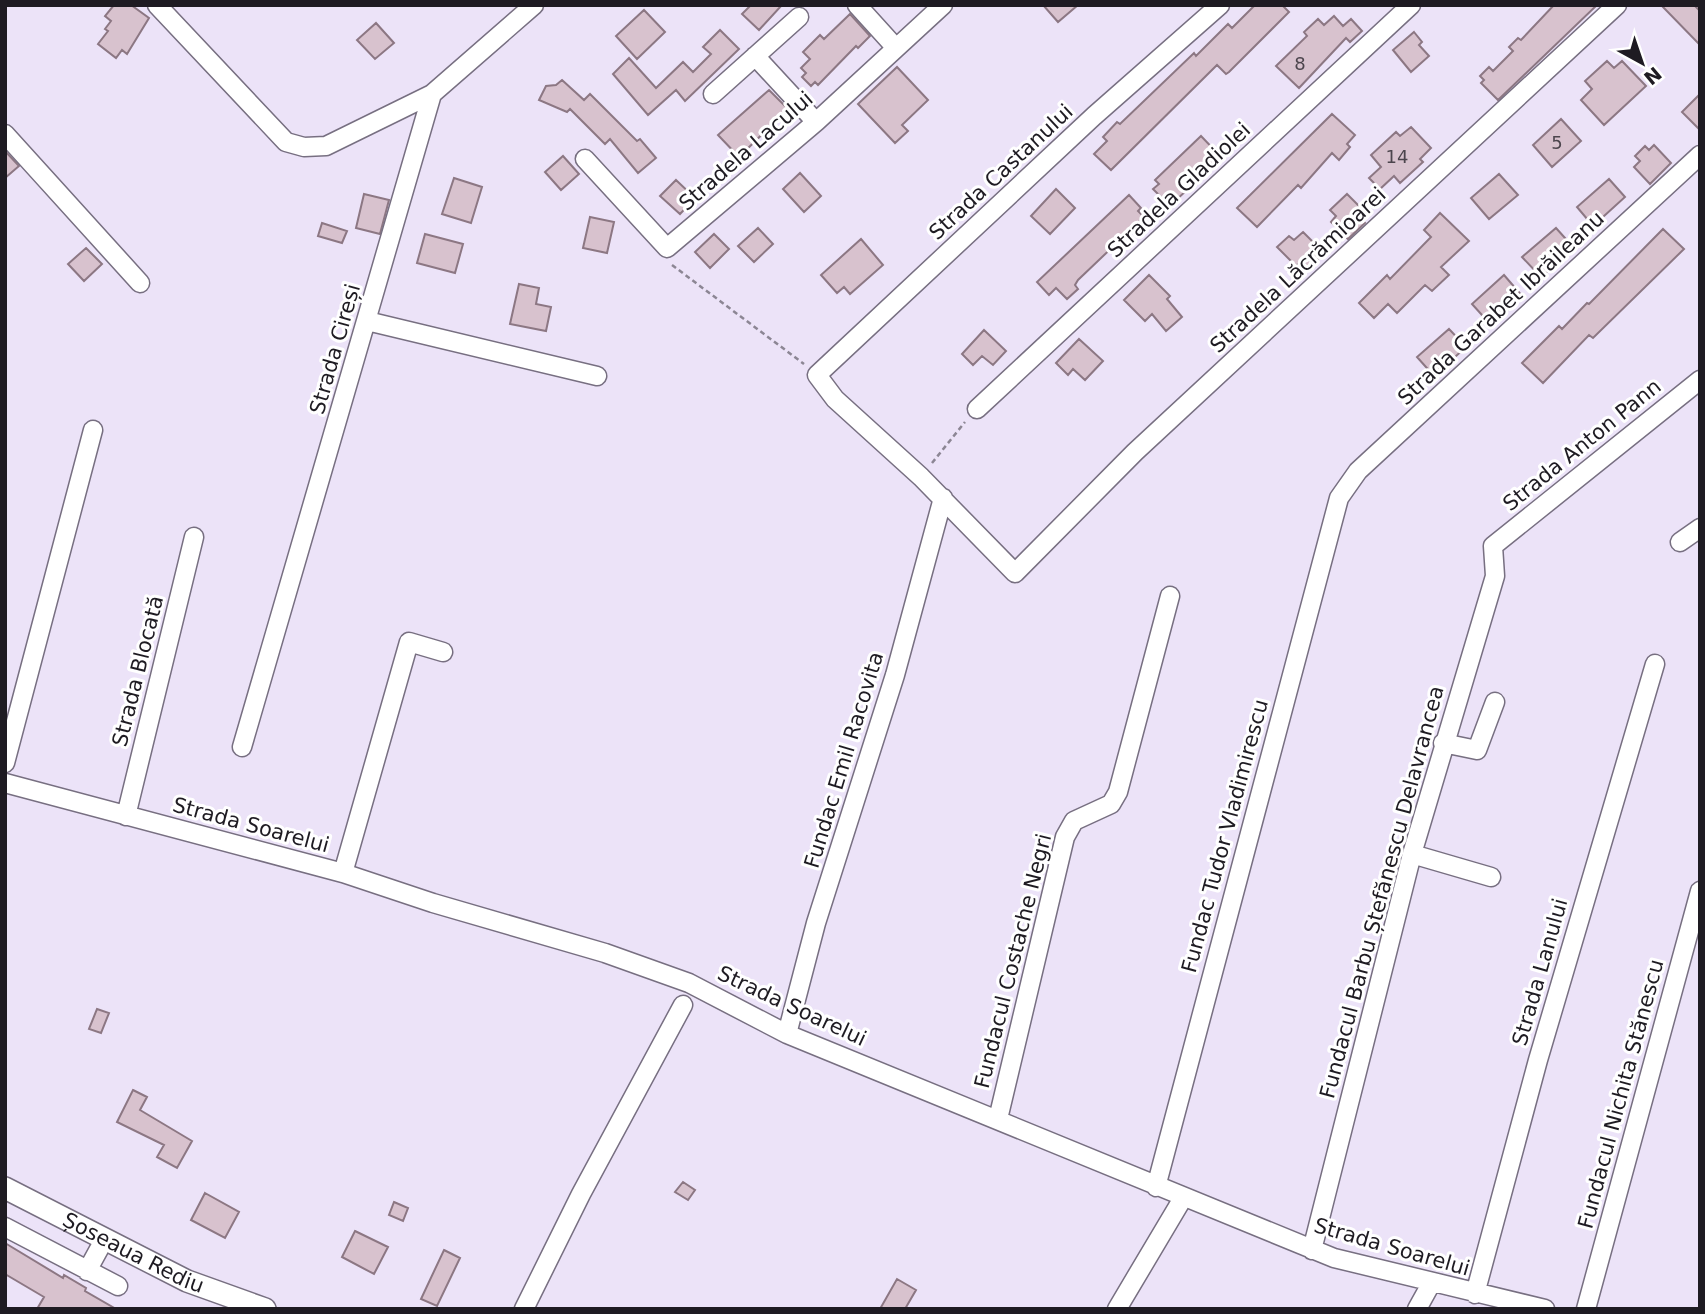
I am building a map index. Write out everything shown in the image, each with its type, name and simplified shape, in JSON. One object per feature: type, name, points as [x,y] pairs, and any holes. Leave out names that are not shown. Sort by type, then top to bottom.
[{"type":"main road","name":"Șoseaua Rediu","points":[[5,1188],[187,1281],[265,1309]]},
{"type":"street","points":[[157,5],[286,142],[304,147],[326,146],[432,94],[534,5]]},
{"type":"street","points":[[857,5],[896,48]]},
{"type":"street","name":"Stradela Lacului","points":[[667,248],[816,122],[943,5]]},
{"type":"street","name":"Strada Castanului","points":[[817,375],[1094,116],[1220,5]]},
{"type":"street","name":"Stradela Gladiolei","points":[[977,409],[1411,5]]},
{"type":"street","name":"Stradela Lăcrămioarei","points":[[943,498],[1015,573],[1135,452],[1617,5]]},
{"type":"street","points":[[713,94],[799,17]]},
{"type":"street","points":[[755,56],[816,122]]},
{"type":"street","name":"Strada Cireși","points":[[242,747],[432,94]]},
{"type":"street","points":[[5,134],[140,283]]},
{"type":"street","name":"Strada Garabet Ibrăileanu","points":[[1339,498],[1358,471],[1700,155]]},
{"type":"street","points":[[585,159],[667,248]]},
{"type":"street","points":[[367,321],[597,376]]},
{"type":"street","points":[[817,375],[835,399],[867,431],[943,498]]},
{"type":"street","name":"Strada Anton Pann","points":[[1493,546],[1700,380]]},
{"type":"street","points":[[5,763],[93,430]]},
{"type":"street","name":"Fundac Emil Racovita","points":[[787,1034],[817,923],[895,675],[943,498]]},
{"type":"street","name":"Fundac Tudor Vladimirescu","points":[[1156,1187],[1339,498]]},
{"type":"street","points":[[1680,542],[1700,528]]},
{"type":"street","name":"Strada Blocată","points":[[126,816],[194,537]]},
{"type":"street","name":"Fundacul Barbu Ștefănescu Delavrancea","points":[[1312,1250],[1412,854],[1495,576],[1493,546]]},
{"type":"street","name":"Fundacul Costache Negri","points":[[998,1119],[1065,837],[1074,821],[1111,804],[1118,792],[1170,596]]},
{"type":"street","points":[[343,873],[409,642],[443,652]]},
{"type":"street","name":"Strada Lanului","points":[[1475,1294],[1542,1048],[1655,664]]},
{"type":"street","points":[[1443,743],[1477,750],[1495,702]]},
{"type":"street","name":"Strada Soarelui","points":[[5,783],[343,873],[433,903],[605,953],[690,983],[787,1034],[1312,1250],[1475,1294],[1545,1309]]},
{"type":"street","points":[[1412,854],[1491,877]]},
{"type":"street","name":"Fundacul Nichita Stănescu","points":[[1586,1309],[1700,891]]},
{"type":"street","points":[[524,1309],[581,1194],[682,1005]]},
{"type":"street","points":[[1117,1309],[1183,1198]]},
{"type":"street","points":[[5,1227],[118,1286]]},
{"type":"street","points":[[87,1271],[104,1240]]},
{"type":"street","points":[[1417,1309],[1432,1282]]},
{"type":"path","points":[[667,248],[670,263],[785,347],[817,375]]},
{"type":"path","points":[[921,477],[977,409]]},
{"type":"building","points":[[114,5],[131,5],[149,18],[127,54],[122,50],[116,58],[98,44],[108,31],[105,29],[111,21],[105,16]]},
{"type":"building","points":[[751,5],[782,5],[759,30],[742,14]]},
{"type":"building","points":[[1043,5],[1078,5],[1058,22]]},
{"type":"building","points":[[1255,5],[1282,5],[1289,12],[1229,72],[1226,74],[1217,65],[1111,170],[1094,154],[1107,141],[1103,137],[1117,122],[1120,124],[1194,53],[1196,56],[1228,24],[1232,28]]},
{"type":"building","points":[[1554,5],[1597,5],[1498,100],[1481,83],[1484,80],[1480,76],[1489,67],[1493,71],[1513,51],[1509,47],[1518,38],[1521,40]]},
{"type":"building","points":[[1661,5],[1694,5],[1700,11],[1700,45]]},
{"type":"building","points":[[644,10],[665,32],[637,59],[616,36]]},
{"type":"building","points":[[850,14],[870,36],[858,48],[856,46],[818,85],[815,82],[811,86],[802,77],[806,73],[801,68],[810,59],[803,52],[820,35],[824,39]]},
{"type":"building","points":[[1334,16],[1343,26],[1351,19],[1362,31],[1350,42],[1346,38],[1299,88],[1276,66],[1307,36],[1304,32],[1318,19],[1324,25]]},
{"type":"building","points":[[376,23],[394,43],[375,59],[357,40]]},
{"type":"building","points":[[720,30],[739,49],[685,101],[676,90],[648,115],[613,74],[629,58],[656,88],[683,62],[693,72],[711,54],[703,47]]},
{"type":"building","points":[[1414,32],[1422,42],[1419,45],[1429,56],[1411,72],[1393,50]]},
{"type":"building","points":[[1607,61],[1614,68],[1622,61],[1646,86],[1604,125],[1581,100],[1592,89],[1585,81]]},
{"type":"building","points":[[897,67],[928,100],[902,125],[908,131],[895,143],[858,104]]},
{"type":"building","points":[[562,80],[584,100],[590,94],[637,141],[640,139],[656,158],[638,173],[610,139],[605,144],[570,109],[567,112],[539,100],[546,86],[556,85]]},
{"type":"building","points":[[769,90],[788,109],[739,157],[718,135]]},
{"type":"building","points":[[1700,94],[1700,130],[1682,112]]},
{"type":"building","points":[[1332,114],[1355,135],[1347,144],[1350,147],[1339,160],[1332,153],[1301,188],[1298,185],[1257,227],[1237,208]]},
{"type":"building","points":[[1561,119],[1581,141],[1552,167],[1533,145]]},
{"type":"building","points":[[1411,127],[1431,148],[1420,159],[1423,162],[1400,183],[1394,176],[1380,189],[1369,178],[1381,167],[1371,155],[1396,132],[1400,136]]},
{"type":"building","points":[[1201,136],[1222,158],[1206,173],[1199,165],[1181,183],[1187,190],[1175,201],[1172,197],[1167,203],[1153,189],[1159,184],[1155,180]]},
{"type":"building","points":[[1654,145],[1671,163],[1650,184],[1634,167],[1640,161],[1635,156],[1645,146],[1649,150]]},
{"type":"building","points":[[5,151],[19,166],[5,178]]},
{"type":"building","points":[[563,156],[579,174],[561,190],[545,172]]},
{"type":"building","points":[[800,173],[821,196],[804,212],[783,189]]},
{"type":"building","points":[[1499,174],[1518,195],[1489,219],[1471,198]]},
{"type":"building","points":[[454,178],[482,187],[471,223],[442,214]]},
{"type":"building","points":[[1609,179],[1625,197],[1593,226],[1577,207]]},
{"type":"building","points":[[676,180],[695,198],[680,214],[660,196]]},
{"type":"building","points":[[1056,189],[1075,208],[1050,234],[1031,216]]},
{"type":"building","points":[[364,194],[389,200],[380,234],[356,228]]},
{"type":"building","points":[[1347,194],[1367,214],[1362,219],[1365,223],[1348,239],[1331,222],[1336,216],[1330,210]]},
{"type":"building","points":[[1129,195],[1141,208],[1138,211],[1144,217],[1078,280],[1075,285],[1078,289],[1067,299],[1056,288],[1049,295],[1037,282]]},
{"type":"building","points":[[1440,213],[1469,241],[1441,267],[1449,275],[1432,291],[1425,285],[1397,313],[1388,304],[1374,318],[1359,303],[1387,275],[1390,279],[1431,237],[1424,230]]},
{"type":"building","points":[[590,217],[614,222],[607,253],[583,248]]},
{"type":"building","points":[[322,223],[347,231],[342,243],[318,236]]},
{"type":"building","points":[[758,228],[773,244],[754,262],[738,246]]},
{"type":"building","points":[[1556,228],[1574,248],[1541,277],[1522,257]]},
{"type":"building","points":[[1663,229],[1684,249],[1593,338],[1589,335],[1543,383],[1522,363],[1559,326],[1562,329],[1589,304]]},
{"type":"building","points":[[1303,232],[1324,253],[1308,269],[1300,262],[1296,266],[1277,247],[1289,236],[1294,240]]},
{"type":"building","points":[[425,234],[463,244],[455,273],[417,263]]},
{"type":"building","points":[[714,234],[729,249],[710,268],[695,252]]},
{"type":"building","points":[[861,239],[883,265],[850,294],[844,287],[837,293],[821,275]]},
{"type":"building","points":[[86,248],[102,264],[84,281],[68,264]]},
{"type":"building","points":[[1149,275],[1170,296],[1167,299],[1182,317],[1166,331],[1152,314],[1145,321],[1124,300]]},
{"type":"building","points":[[1504,275],[1523,297],[1491,325],[1472,304]]},
{"type":"building","points":[[519,284],[539,288],[536,304],[551,307],[546,331],[510,324]]},
{"type":"building","points":[[1449,329],[1466,347],[1434,376],[1417,357]]},
{"type":"building","points":[[984,330],[1006,351],[993,365],[982,356],[973,365],[962,354]]},
{"type":"building","points":[[1079,339],[1103,361],[1085,380],[1073,369],[1068,375],[1056,363]]},
{"type":"building","points":[[97,1009],[109,1013],[101,1033],[89,1029]]},
{"type":"building","points":[[133,1090],[147,1097],[140,1110],[192,1141],[177,1168],[157,1157],[164,1145],[117,1122]]},
{"type":"building","points":[[683,1182],[695,1190],[688,1200],[675,1192]]},
{"type":"building","points":[[205,1193],[239,1212],[225,1238],[191,1220]]},
{"type":"building","points":[[394,1202],[408,1208],[403,1221],[389,1215]]},
{"type":"building","points":[[355,1231],[388,1247],[374,1274],[342,1257]]},
{"type":"building","points":[[5,1243],[63,1278],[64,1275],[86,1288],[85,1291],[116,1309],[37,1309],[44,1297],[5,1274]]},
{"type":"building","points":[[444,1250],[460,1258],[437,1306],[421,1299]]},
{"type":"building","points":[[897,1279],[916,1290],[905,1309],[880,1309]]}]
